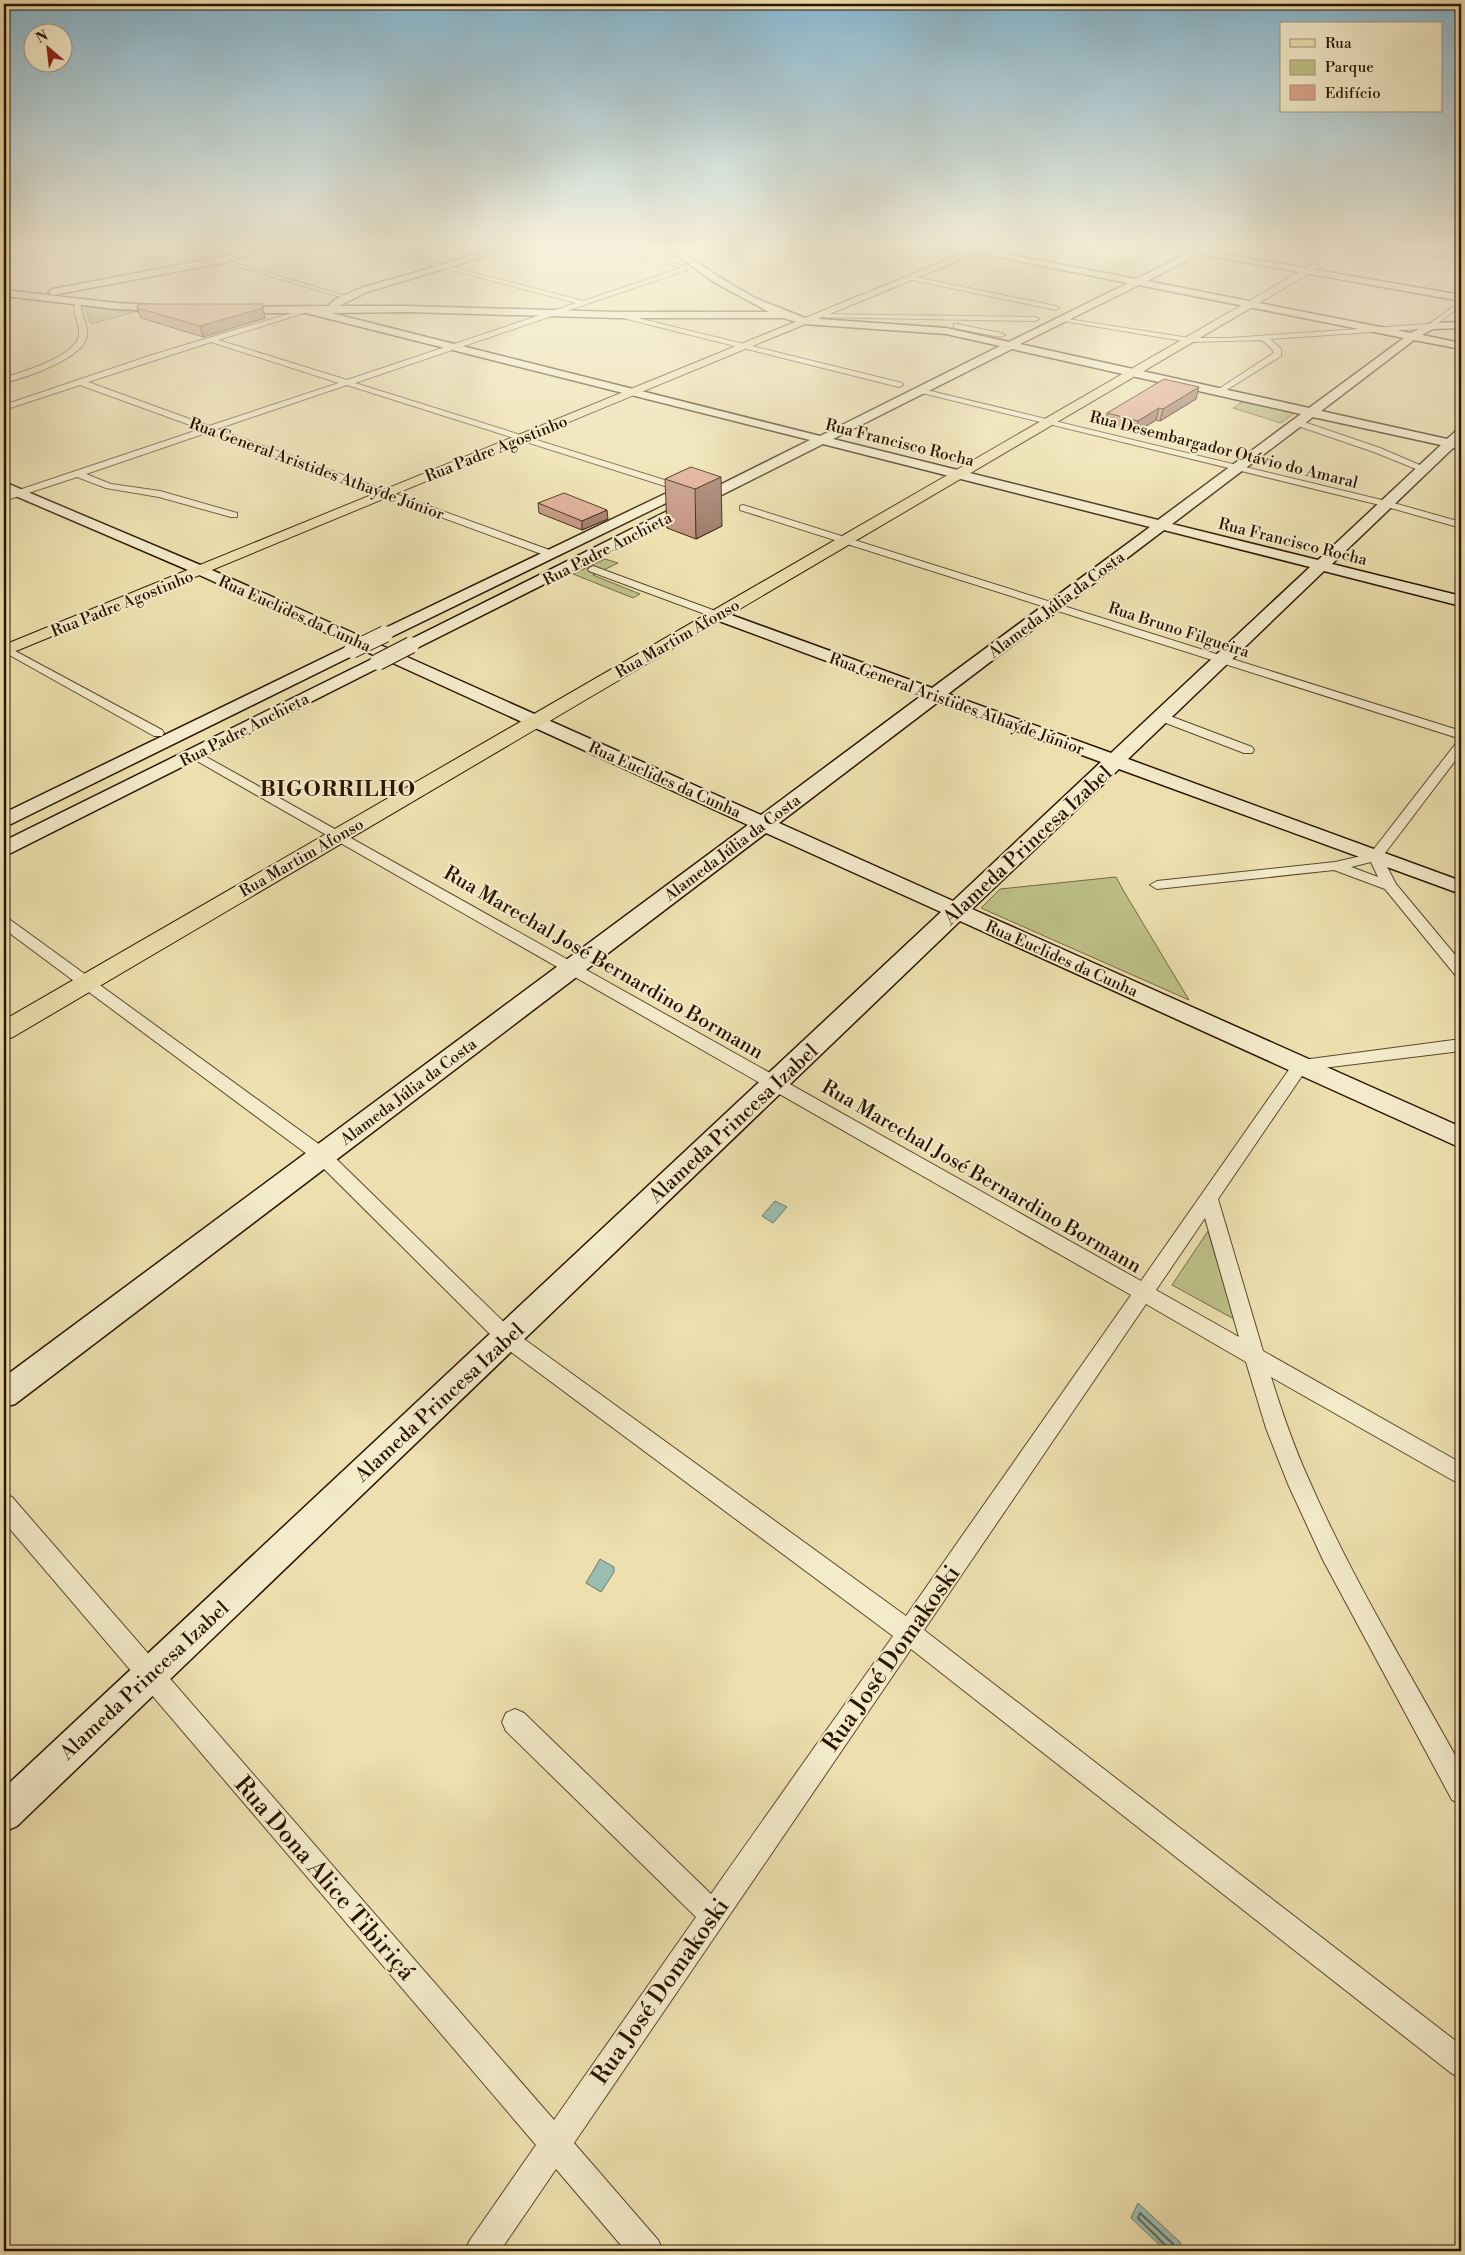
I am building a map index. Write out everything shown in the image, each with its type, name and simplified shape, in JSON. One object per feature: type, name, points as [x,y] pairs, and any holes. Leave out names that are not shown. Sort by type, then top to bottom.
[{"type":"main road","name":"Rua Padre Agostinho","points":[[5,650],[730,351]]},
{"type":"main road","name":"Rua Martim Afonso","points":[[4,1031],[1170,351]]},
{"type":"street","points":[[4,382],[50,363],[69,351]]},
{"type":"street","points":[[4,408],[177,351]]},
{"type":"street","points":[[247,351],[671,485]]},
{"type":"street","points":[[4,498],[437,351]]},
{"type":"street","name":"Rua Francisco Rocha","points":[[467,351],[1461,601]]},
{"type":"street","points":[[766,351],[903,382]]},
{"type":"street","name":"Rua Padre Anchieta","points":[[4,849],[999,351]]},
{"type":"street","points":[[1038,351],[1220,392],[1305,418],[1424,469]]},
{"type":"street","points":[[1220,392],[1278,354],[1277,351]]},
{"type":"street","name":"Alameda Júlia da Costa","points":[[4,1394],[1393,351]]},
{"type":"street","name":"Rua General Aristides Athaýde Júnior","points":[[83,382],[551,554]]},
{"type":"street","points":[[882,393],[903,382]]},
{"type":"street","name":"Rua Desembargador Otávio do Amaral","points":[[921,390],[1387,504],[1461,525]]},
{"type":"street","points":[[1305,418],[1458,441]]},
{"type":"street","points":[[779,443],[814,426]]},
{"type":"street","name":"Alameda Princesa Izabel","points":[[4,1813],[1321,566],[1424,469],[1458,441]]},
{"type":"street","points":[[76,474],[109,486],[160,494],[234,515]]},
{"type":"street","name":"Rua Padre Anchieta","points":[[4,820],[710,476]]},
{"type":"street","name":"Rua Euclides da Cunha","points":[[4,486],[200,570],[1461,1138]]},
{"type":"street","name":"Rua Bruno Filgueira","points":[[743,508],[1461,735]]},
{"type":"street","name":"Rua General Aristides Athaýde Júnior","points":[[593,570],[1461,888]]},
{"type":"street","points":[[426,614],[452,625]]},
{"type":"street","points":[[5,650],[158,733]]},
{"type":"street","points":[[1162,717],[1248,750]]},
{"type":"street","points":[[1157,885],[1335,866],[1375,857],[1461,745]]},
{"type":"street","name":"Rua Marechal José Bernardino Bormann","points":[[194,754],[1254,1355],[1461,1475]]},
{"type":"street","points":[[1375,857],[1390,886],[1461,972]]},
{"type":"street","points":[[1335,866],[1390,886]]},
{"type":"street","points":[[4,922],[322,1155],[506,1337],[909,1633],[1461,2063]]},
{"type":"street","points":[[1301,1065],[1461,1045]]},
{"type":"street","name":"Rua José Domakoski","points":[[481,2251],[1301,1065]]},
{"type":"street","points":[[1209,1199],[1254,1355],[1286,1452],[1327,1544],[1461,1791]]},
{"type":"street","name":"Rua Dona Alice Tibiriçá","points":[[4,1505],[647,2251]]},
{"type":"street","points":[[514,1722],[713,1915]]},
{"type":"green space","points":[[1245,400],[1296,412],[1281,423],[1233,408]]},
{"type":"green space","points":[[605,559],[618,563],[593,575],[640,594],[633,598],[573,574]]},
{"type":"green space","points":[[1116,877],[1189,1000],[981,908],[1000,889]]},
{"type":"green space","points":[[1208,1231],[1234,1319],[1172,1285]]},
{"type":"water","points":[[775,1201],[787,1207],[773,1223],[762,1216]]},
{"type":"water","points":[[600,1559],[614,1567],[614,1572],[601,1592],[586,1583]]},
{"type":"water","points":[[1138,2203],[1181,2243],[1177,2251],[1166,2251],[1131,2218]]},
{"type":"building","points":[[1164,379],[1199,387],[1163,409],[1159,408],[1138,421],[1107,413]]},
{"type":"building","points":[[691,467],[721,477],[695,489],[665,479]]},
{"type":"building","points":[[564,493],[607,510],[582,521],[538,503]]},
{"type":"district","name":"BIGORRILHO","points":[[338,789]]}]
